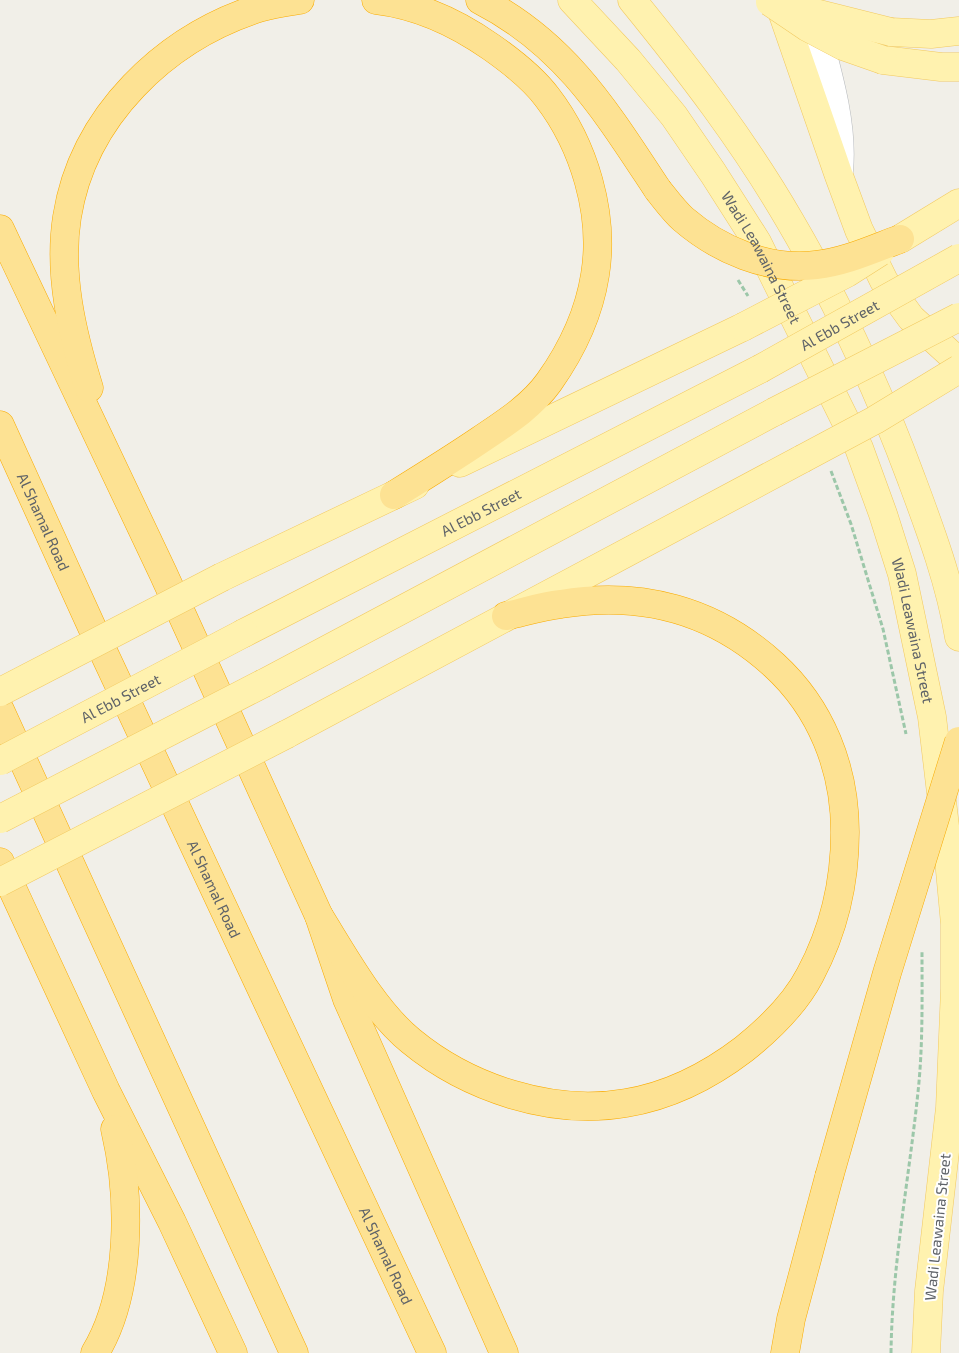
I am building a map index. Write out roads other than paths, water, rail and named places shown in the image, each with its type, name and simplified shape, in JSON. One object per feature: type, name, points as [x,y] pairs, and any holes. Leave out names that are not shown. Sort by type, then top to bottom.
[{"type":"highway","points":[[114,473],[81,363],[69,311],[65,278],[67,217],[77,178],[99,131],[116,106],[139,79],[166,55],[198,35],[228,20],[261,7],[300,0]]},
{"type":"highway","points":[[376,0],[413,8],[446,20],[478,38],[516,64],[547,96],[568,130],[585,167],[595,209],[598,244],[595,275],[581,324],[549,382],[526,407],[506,422],[394,495]]},
{"type":"highway","points":[[480,0],[524,27],[548,46],[571,69],[601,104],[658,190],[682,218],[709,239],[747,257],[783,266],[825,263],[864,253],[900,239]]},
{"type":"highway","points":[[0,229],[163,573],[318,916],[347,999],[504,1353]]},
{"type":"highway","name":"Al Shamal Road","points":[[0,425],[99,642],[432,1353]]},
{"type":"highway","points":[[318,916],[387,1017],[409,1040],[440,1062],[475,1081],[514,1096],[548,1103],[587,1106],[626,1103],[669,1092],[699,1078],[732,1058],[760,1036],[786,1010],[809,978],[835,915],[842,882],[845,854],[845,817],[841,781],[828,740],[810,705],[784,674],[754,647],[713,623],[669,606],[638,601],[602,600],[560,604],[506,616]]},
{"type":"highway","points":[[0,710],[294,1353]]},
{"type":"highway","points":[[785,1353],[791,1319],[829,1177],[887,973],[959,742]]},
{"type":"highway","points":[[0,862],[106,1091],[172,1222],[233,1353]]},
{"type":"highway","points":[[95,1353],[113,1315],[122,1277],[125,1239],[122,1157],[106,1091]]},
{"type":"main road","name":"Wadi Leawaina Street","points":[[572,0],[628,60],[674,116],[756,242],[859,448],[884,514],[902,574],[932,716],[955,924],[955,989],[950,1108],[929,1291],[926,1353]]},
{"type":"main road","points":[[632,0],[662,36],[754,164],[790,221],[854,341],[894,432],[926,518],[948,587],[959,637]]},
{"type":"main road","points":[[772,1],[859,230],[884,281],[911,318],[959,362]]},
{"type":"main road","points":[[772,1],[890,32],[931,34],[959,31]]},
{"type":"main road","points":[[772,1],[808,27],[843,46],[884,60],[941,68],[959,67]]},
{"type":"main road","points":[[0,692],[222,577],[743,327],[847,273],[959,203]]},
{"type":"main road","name":"Al Ebb Street","points":[[0,760],[760,369],[959,258]]},
{"type":"main road","points":[[0,818],[264,683],[774,412],[959,317]]},
{"type":"main road","points":[[0,882],[287,734],[875,420],[959,369]]},
{"type":"lane","points":[[808,0],[836,113],[841,150],[838,176]]}]
